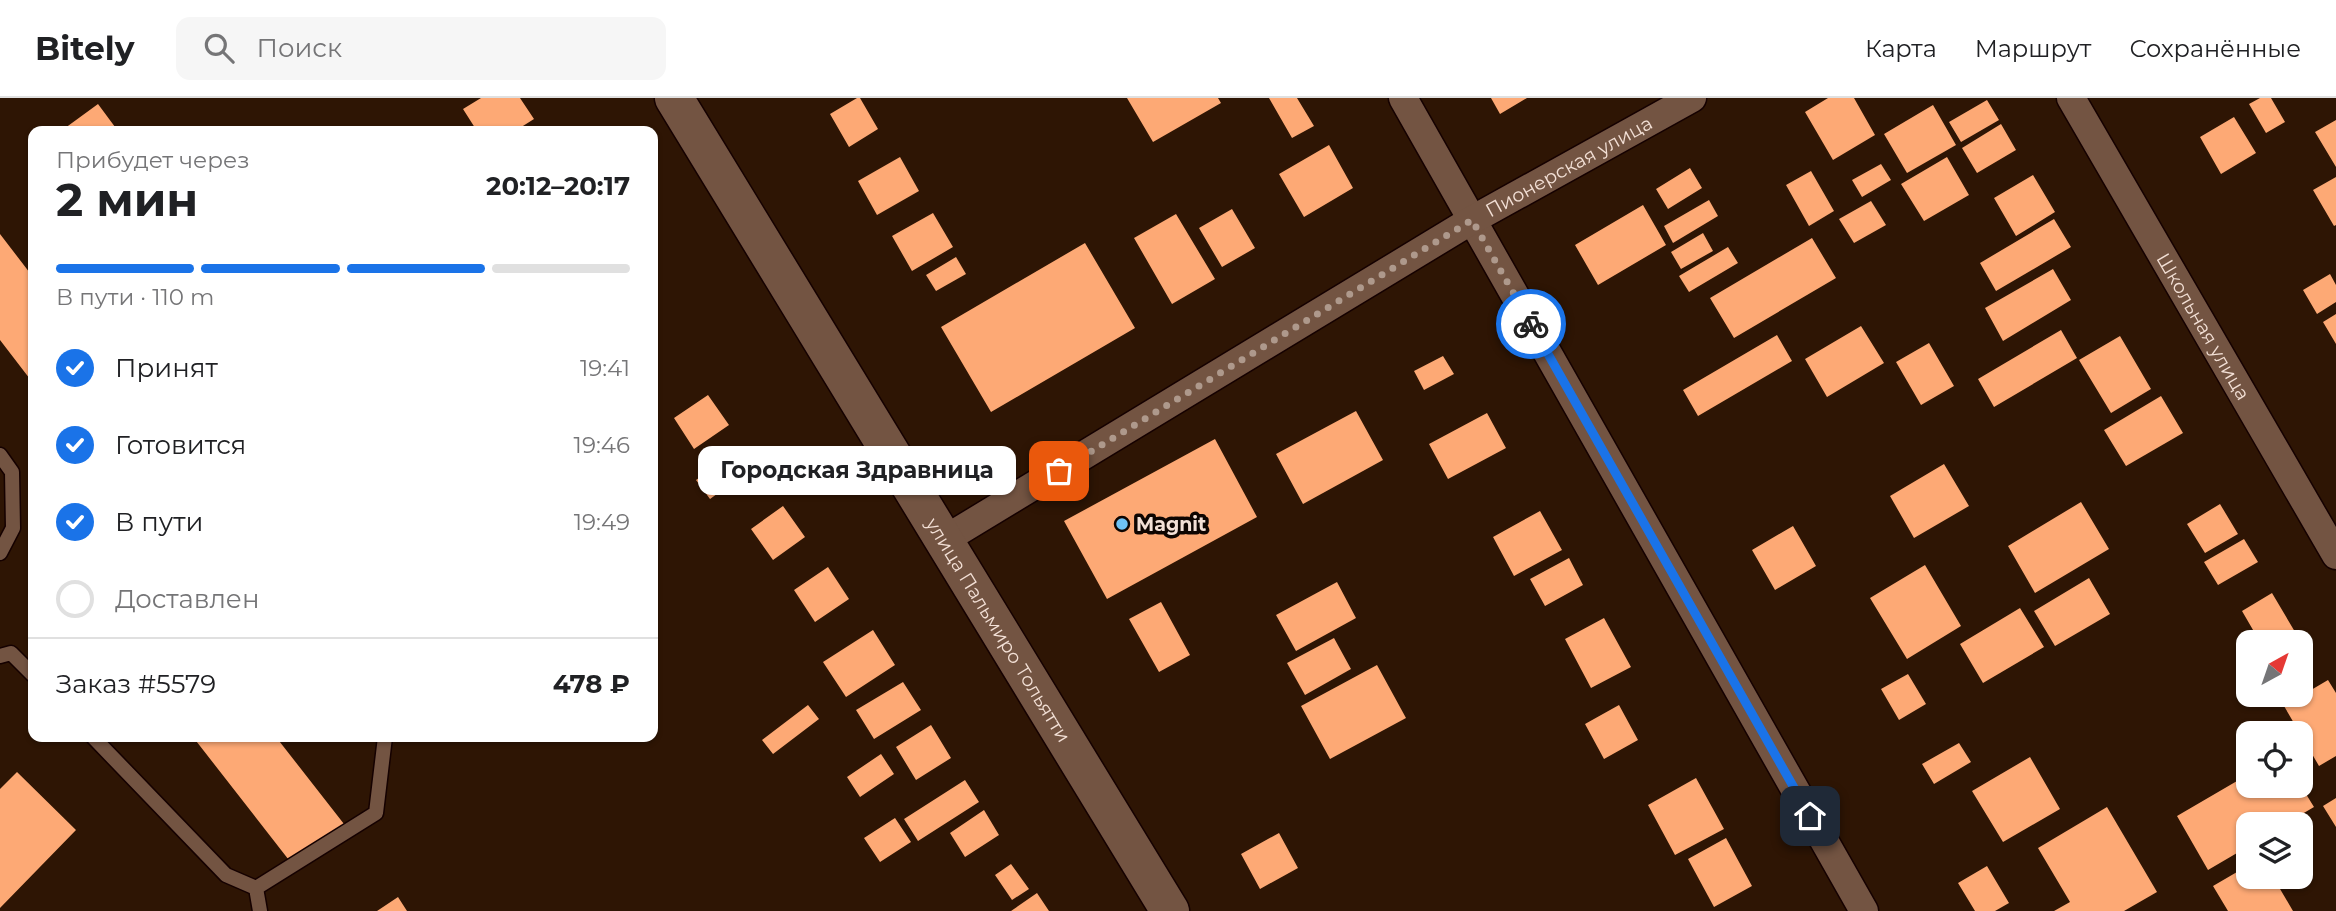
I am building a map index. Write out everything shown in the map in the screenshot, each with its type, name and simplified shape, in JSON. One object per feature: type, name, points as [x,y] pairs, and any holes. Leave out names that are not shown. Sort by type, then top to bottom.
[{"type":"street","name":"улица Пальмиро Тольятти","points":[[674,98],[1170,911]]},
{"type":"street","points":[[1403,98],[1864,911]]},
{"type":"street","name":"Пионерская улица","points":[[944,540],[1472,220],[1692,98]]},
{"type":"street","name":"Школьная улица","points":[[2071,98],[2336,555]]},
{"type":"lane","points":[[0,455],[12,472],[13,528],[0,554]]},
{"type":"lane","points":[[0,656],[11,653],[28,671]]},
{"type":"lane","points":[[98,742],[226,874],[256,888]]},
{"type":"lane","points":[[256,888],[376,813],[384,742]]},
{"type":"lane","points":[[256,888],[260,911]]},
{"type":"building","points":[[481,98],[520,98],[534,119],[523,126],[474,126],[463,109]]},
{"type":"building","points":[[860,98],[878,129],[849,147],[830,114]]},
{"type":"building","points":[[1127,98],[1218,98],[1221,103],[1153,142]]},
{"type":"building","points":[[1269,98],[1297,98],[1314,126],[1292,138]]},
{"type":"building","points":[[1491,98],[1527,98],[1500,114]]},
{"type":"building","points":[[1828,98],[1854,98],[1875,135],[1833,160],[1805,112]]},
{"type":"building","points":[[2260,98],[2271,98],[2285,122],[2266,133],[2249,104]]},
{"type":"building","points":[[1987,100],[1999,120],[1961,142],[1949,122]]},
{"type":"building","points":[[98,104],[114,126],[68,126]]},
{"type":"building","points":[[1933,105],[1956,145],[1907,173],[1884,134]]},
{"type":"building","points":[[2234,117],[2256,153],[2221,174],[2200,137]]},
{"type":"building","points":[[2336,120],[2336,167],[2315,132]]},
{"type":"building","points":[[2001,124],[2016,150],[1977,173],[1962,148]]},
{"type":"building","points":[[1329,145],[1353,188],[1304,217],[1279,174]]},
{"type":"building","points":[[900,157],[919,191],[877,215],[858,181]]},
{"type":"building","points":[[1947,157],[1969,195],[1924,221],[1901,184]]},
{"type":"building","points":[[1881,164],[1891,180],[1862,197],[1852,180]]},
{"type":"building","points":[[1690,168],[1702,188],[1668,209],[1656,189]]},
{"type":"building","points":[[1811,171],[1834,211],[1809,226],[1786,185]]},
{"type":"building","points":[[2033,175],[2055,212],[2016,236],[1994,198]]},
{"type":"building","points":[[2336,177],[2336,225],[2334,226],[2313,190]]},
{"type":"building","points":[[1709,200],[1718,216],[1673,243],[1664,226]]},
{"type":"building","points":[[1871,201],[1886,225],[1854,243],[1839,219]]},
{"type":"building","points":[[1643,205],[1666,245],[1598,285],[1575,245]]},
{"type":"building","points":[[1232,209],[1255,248],[1222,267],[1199,228]]},
{"type":"building","points":[[933,213],[953,247],[912,271],[892,236]]},
{"type":"building","points":[[1176,214],[1215,279],[1172,304],[1134,238]]},
{"type":"building","points":[[2054,219],[2071,247],[1996,291],[1980,263]]},
{"type":"building","points":[[1703,233],[1713,251],[1681,269],[1671,252]]},
{"type":"building","points":[[0,234],[28,270],[28,376],[0,340]]},
{"type":"building","points":[[1812,238],[1836,278],[1734,338],[1710,298]]},
{"type":"building","points":[[1085,243],[1135,328],[991,412],[941,327]]},
{"type":"building","points":[[1728,247],[1738,263],[1689,292],[1679,276]]},
{"type":"building","points":[[956,257],[966,274],[936,291],[926,275]]},
{"type":"building","points":[[2053,269],[2071,300],[2003,341],[1985,308]]},
{"type":"building","points":[[2330,274],[2336,285],[2336,302],[2317,314],[2303,290]]},
{"type":"building","points":[[2336,314],[2336,344],[2323,322]]},
{"type":"building","points":[[1861,326],[1884,363],[1827,397],[1805,359]]},
{"type":"building","points":[[2061,330],[2077,358],[1994,407],[1978,379]]},
{"type":"building","points":[[1777,335],[1792,361],[1698,416],[1683,390]]},
{"type":"building","points":[[2120,336],[2151,389],[2111,413],[2079,360]]},
{"type":"building","points":[[1929,343],[1954,386],[1921,405],[1896,362]]},
{"type":"building","points":[[1443,356],[1454,374],[1424,390],[1414,371]]},
{"type":"building","points":[[708,395],[729,425],[694,449],[674,418]]},
{"type":"building","points":[[2161,396],[2183,433],[2126,466],[2104,430]]},
{"type":"building","points":[[1356,411],[1383,460],[1303,504],[1276,454]]},
{"type":"building","points":[[1487,413],[1506,448],[1448,479],[1429,444]]},
{"type":"building","points":[[1215,439],[1257,517],[1107,599],[1064,521]]},
{"type":"building","points":[[725,460],[739,478],[710,499],[696,480]]},
{"type":"building","points":[[1944,464],[1969,506],[1914,538],[1890,496]]},
{"type":"building","points":[[2081,502],[2109,549],[2035,593],[2008,546]]},
{"type":"building","points":[[2220,504],[2238,534],[2205,553],[2187,524]]},
{"type":"building","points":[[783,506],[805,537],[773,560],[751,529]]},
{"type":"building","points":[[1540,511],[1562,550],[1514,576],[1493,537]]},
{"type":"building","points":[[1793,526],[1816,566],[1775,590],[1752,550]]},
{"type":"building","points":[[2244,539],[2258,562],[2218,585],[2204,562]]},
{"type":"building","points":[[1569,558],[1583,585],[1545,606],[1530,579]]},
{"type":"building","points":[[1925,565],[1961,626],[1907,659],[1870,598]]},
{"type":"building","points":[[828,567],[849,599],[815,622],[794,590]]},
{"type":"building","points":[[2089,578],[2110,614],[2055,646],[2034,611]]},
{"type":"building","points":[[1337,582],[1356,618],[1296,651],[1276,615]]},
{"type":"building","points":[[2272,593],[2294,630],[2253,630],[2242,611]]},
{"type":"building","points":[[1161,602],[1190,655],[1159,672],[1129,619]]},
{"type":"building","points":[[2020,608],[2044,647],[1983,683],[1960,644]]},
{"type":"building","points":[[1604,618],[1631,667],[1591,688],[1565,639]]},
{"type":"building","points":[[873,630],[895,665],[846,697],[823,662]]},
{"type":"building","points":[[1334,638],[1351,669],[1305,695],[1287,663]]},
{"type":"building","points":[[1377,665],[1406,718],[1330,759],[1301,706]]},
{"type":"building","points":[[1908,674],[1926,704],[1899,720],[1881,689]]},
{"type":"building","points":[[2328,680],[2336,693],[2336,756],[2319,766],[2313,756],[2313,721],[2293,721],[2285,707],[2314,707],[2314,688]]},
{"type":"building","points":[[903,682],[921,710],[874,739],[856,710]]},
{"type":"building","points":[[808,705],[819,719],[773,754],[762,740]]},
{"type":"building","points":[[1619,705],[1638,740],[1604,759],[1585,724]]},
{"type":"building","points":[[931,725],[951,758],[916,780],[896,747]]},
{"type":"building","points":[[197,742],[280,742],[344,824],[292,864]]},
{"type":"building","points":[[1959,743],[1971,762],[1934,784],[1922,764]]},
{"type":"building","points":[[881,754],[894,774],[860,797],[847,777]]},
{"type":"building","points":[[2030,757],[2060,809],[2003,842],[1972,791]]},
{"type":"building","points":[[17,772],[76,830],[0,908],[0,789]]},
{"type":"building","points":[[1696,778],[1724,829],[1675,855],[1648,805]]},
{"type":"building","points":[[965,780],[979,802],[918,841],[904,819]]},
{"type":"building","points":[[2236,782],[2236,798],[2308,798],[2314,807],[2305,812],[2236,812],[2236,854],[2208,870],[2177,816]]},
{"type":"building","points":[[2336,798],[2336,827],[2323,806]]},
{"type":"building","points":[[2107,807],[2157,892],[2124,911],[2054,911],[2070,902],[2038,848]]},
{"type":"building","points":[[984,810],[999,835],[965,857],[950,833]]},
{"type":"building","points":[[895,818],[911,842],[880,862],[864,838]]},
{"type":"building","points":[[1279,833],[1298,868],[1260,889],[1241,854]]},
{"type":"building","points":[[1726,838],[1752,886],[1714,907],[1688,859]]},
{"type":"building","points":[[1011,864],[1029,889],[1012,900],[995,875]]},
{"type":"building","points":[[1987,866],[2009,903],[1995,911],[1975,911],[1958,883]]},
{"type":"building","points":[[2236,873],[2236,889],[2280,889],[2293,911],[2228,911],[2213,886]]},
{"type":"building","points":[[1037,893],[1049,911],[1011,911]]},
{"type":"building","points":[[398,897],[407,911],[377,911]]},
{"type":"way so far","points":[[1059,471],[1472,220],[1531,324]]},
{"type":"place","name":"Городская Здравница","points":[[1059,471]]},
{"type":"place","name":"Magnit","points":[[1122,524]]},
{"type":"route","points":[[1531,324],[1810,816]]}]
